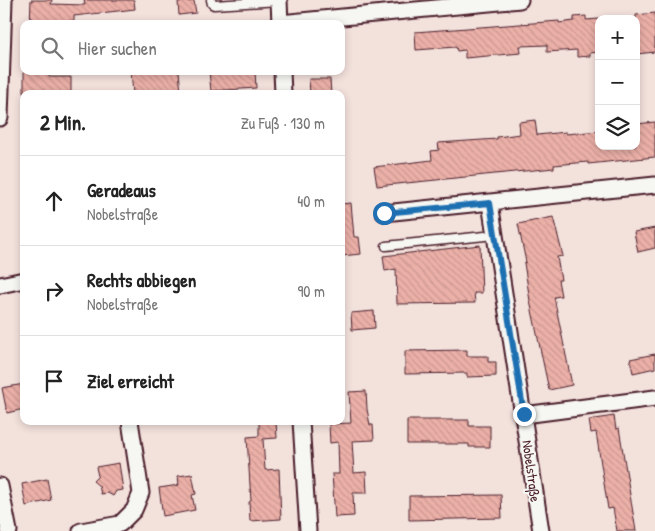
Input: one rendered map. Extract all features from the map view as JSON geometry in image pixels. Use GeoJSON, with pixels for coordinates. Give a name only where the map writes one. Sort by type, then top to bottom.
{"type":"FeatureCollection","features":[{"type":"Feature","properties":{"kind":"street"},"geometry":{"type":"LineString","coordinates":[[0,118],[4,0]]}},
{"type":"Feature","properties":{"kind":"street"},"geometry":{"type":"LineString","coordinates":[[279,0],[280,20]]}},
{"type":"Feature","properties":{"kind":"street"},"geometry":{"type":"LineString","coordinates":[[311,20],[520,0]]}},
{"type":"Feature","properties":{"kind":"street"},"geometry":{"type":"LineString","coordinates":[[282,75],[283,90]]}},
{"type":"Feature","properties":{"kind":"street"},"geometry":{"type":"LineString","coordinates":[[384,213],[655,185]]}},
{"type":"Feature","properties":{"kind":"street","name":"Nobelstraße"},"geometry":{"type":"LineString","coordinates":[[490,203],[541,531]]}},
{"type":"Feature","properties":{"kind":"street"},"geometry":{"type":"LineString","coordinates":[[0,285],[20,281]]}},
{"type":"Feature","properties":{"kind":"street"},"geometry":{"type":"LineString","coordinates":[[524,414],[655,398]]}},
{"type":"Feature","properties":{"kind":"street"},"geometry":{"type":"LineString","coordinates":[[81,531],[120,524],[134,510],[141,493],[131,425]]}},
{"type":"Feature","properties":{"kind":"street"},"geometry":{"type":"LineString","coordinates":[[301,425],[308,531]]}},
{"type":"Feature","properties":{"kind":"street"},"geometry":{"type":"LineString","coordinates":[[0,486],[9,531]]}},
{"type":"Feature","properties":{"kind":"lane"},"geometry":{"type":"LineString","coordinates":[[211,0],[214,5],[279,0]]}},
{"type":"Feature","properties":{"kind":"lane"},"geometry":{"type":"LineString","coordinates":[[386,246],[495,235]]}},
{"type":"Feature","properties":{"kind":"building"},"geometry":{"type":"Polygon","coordinates":[[[31,0],[52,0],[51,4],[85,5],[84,0],[134,0],[135,9],[74,16],[74,20],[30,20],[31,0]]]}},
{"type":"Feature","properties":{"kind":"building"},"geometry":{"type":"Polygon","coordinates":[[[194,1],[196,13],[179,15],[178,2],[194,1]]]}},
{"type":"Feature","properties":{"kind":"building"},"geometry":{"type":"Polygon","coordinates":[[[655,13],[655,52],[640,54],[640,15],[636,15],[655,13]]]}},
{"type":"Feature","properties":{"kind":"building"},"geometry":{"type":"Polygon","coordinates":[[[586,16],[586,20],[595,19],[595,52],[590,53],[590,56],[577,57],[577,50],[547,52],[547,45],[520,46],[521,53],[465,58],[465,50],[457,51],[456,47],[416,50],[415,32],[559,21],[559,23],[574,21],[574,17],[586,16]]]}},
{"type":"Feature","properties":{"kind":"building"},"geometry":{"type":"Polygon","coordinates":[[[24,75],[71,77],[71,90],[24,90],[24,75]]]}},
{"type":"Feature","properties":{"kind":"building"},"geometry":{"type":"Polygon","coordinates":[[[131,75],[179,75],[181,90],[133,90],[131,75]]]}},
{"type":"Feature","properties":{"kind":"building"},"geometry":{"type":"Polygon","coordinates":[[[209,75],[255,75],[256,88],[211,90],[209,75]]]}},
{"type":"Feature","properties":{"kind":"building"},"geometry":{"type":"Polygon","coordinates":[[[309,79],[330,79],[331,90],[310,90],[309,79]]]}},
{"type":"Feature","properties":{"kind":"building"},"geometry":{"type":"Polygon","coordinates":[[[535,120],[537,135],[595,131],[595,150],[640,150],[640,124],[655,122],[655,157],[588,164],[588,162],[554,165],[554,168],[377,186],[374,167],[432,160],[431,151],[439,150],[438,143],[497,139],[497,137],[520,134],[519,122],[535,120]]]}},
{"type":"Feature","properties":{"kind":"building"},"geometry":{"type":"Polygon","coordinates":[[[351,203],[354,237],[359,237],[361,254],[345,256],[345,204],[351,203]]]}},
{"type":"Feature","properties":{"kind":"building"},"geometry":{"type":"Polygon","coordinates":[[[553,217],[563,256],[557,257],[561,280],[558,280],[561,296],[554,297],[572,385],[549,390],[530,301],[524,263],[526,262],[518,224],[553,217]]]}},
{"type":"Feature","properties":{"kind":"building"},"geometry":{"type":"Polygon","coordinates":[[[655,228],[655,248],[638,252],[634,232],[655,228]]]}},
{"type":"Feature","properties":{"kind":"building"},"geometry":{"type":"Polygon","coordinates":[[[480,245],[482,293],[474,293],[475,303],[397,304],[396,269],[385,271],[383,256],[480,245]]]}},
{"type":"Feature","properties":{"kind":"building"},"geometry":{"type":"Polygon","coordinates":[[[374,311],[375,328],[352,330],[351,313],[374,311]]]}},
{"type":"Feature","properties":{"kind":"building"},"geometry":{"type":"Polygon","coordinates":[[[467,350],[467,356],[488,356],[488,362],[496,362],[496,376],[467,377],[467,373],[405,374],[405,351],[467,350]]]}},
{"type":"Feature","properties":{"kind":"building"},"geometry":{"type":"Polygon","coordinates":[[[655,354],[655,368],[633,373],[630,359],[655,354]]]}},
{"type":"Feature","properties":{"kind":"building"},"geometry":{"type":"Polygon","coordinates":[[[20,385],[20,410],[7,413],[2,388],[20,385]]]}},
{"type":"Feature","properties":{"kind":"building"},"geometry":{"type":"Polygon","coordinates":[[[366,391],[367,409],[370,425],[373,425],[374,440],[352,441],[354,473],[366,472],[367,493],[353,493],[354,516],[335,517],[332,474],[339,474],[338,442],[330,443],[329,425],[351,423],[349,392],[366,391]]]}},
{"type":"Feature","properties":{"kind":"building"},"geometry":{"type":"Polygon","coordinates":[[[614,416],[616,429],[619,428],[636,531],[617,531],[613,508],[608,509],[596,432],[591,433],[589,420],[614,416]]]}},
{"type":"Feature","properties":{"kind":"building"},"geometry":{"type":"Polygon","coordinates":[[[407,420],[469,420],[469,426],[490,426],[490,447],[469,447],[469,444],[407,444],[407,420]]]}},
{"type":"Feature","properties":{"kind":"building"},"geometry":{"type":"Polygon","coordinates":[[[259,425],[276,425],[277,438],[263,439],[265,470],[279,469],[281,519],[250,521],[249,502],[251,501],[247,437],[259,436],[259,425]]]}},
{"type":"Feature","properties":{"kind":"building"},"geometry":{"type":"Polygon","coordinates":[[[119,463],[123,490],[116,491],[113,496],[108,493],[101,494],[99,486],[93,481],[98,476],[96,467],[119,463]]]}},
{"type":"Feature","properties":{"kind":"building"},"geometry":{"type":"Polygon","coordinates":[[[192,474],[196,494],[192,495],[195,510],[163,516],[159,488],[179,485],[178,476],[192,474]]]}},
{"type":"Feature","properties":{"kind":"building"},"geometry":{"type":"Polygon","coordinates":[[[47,479],[51,500],[26,506],[22,484],[47,479]]]}},
{"type":"Feature","properties":{"kind":"building"},"geometry":{"type":"Polygon","coordinates":[[[501,495],[502,518],[409,520],[409,496],[501,495]]]}},
{"type":"Feature","properties":{"kind":"route"},"geometry":{"type":"LineString","coordinates":[[384,213],[490,203],[524,414]]}}]}
